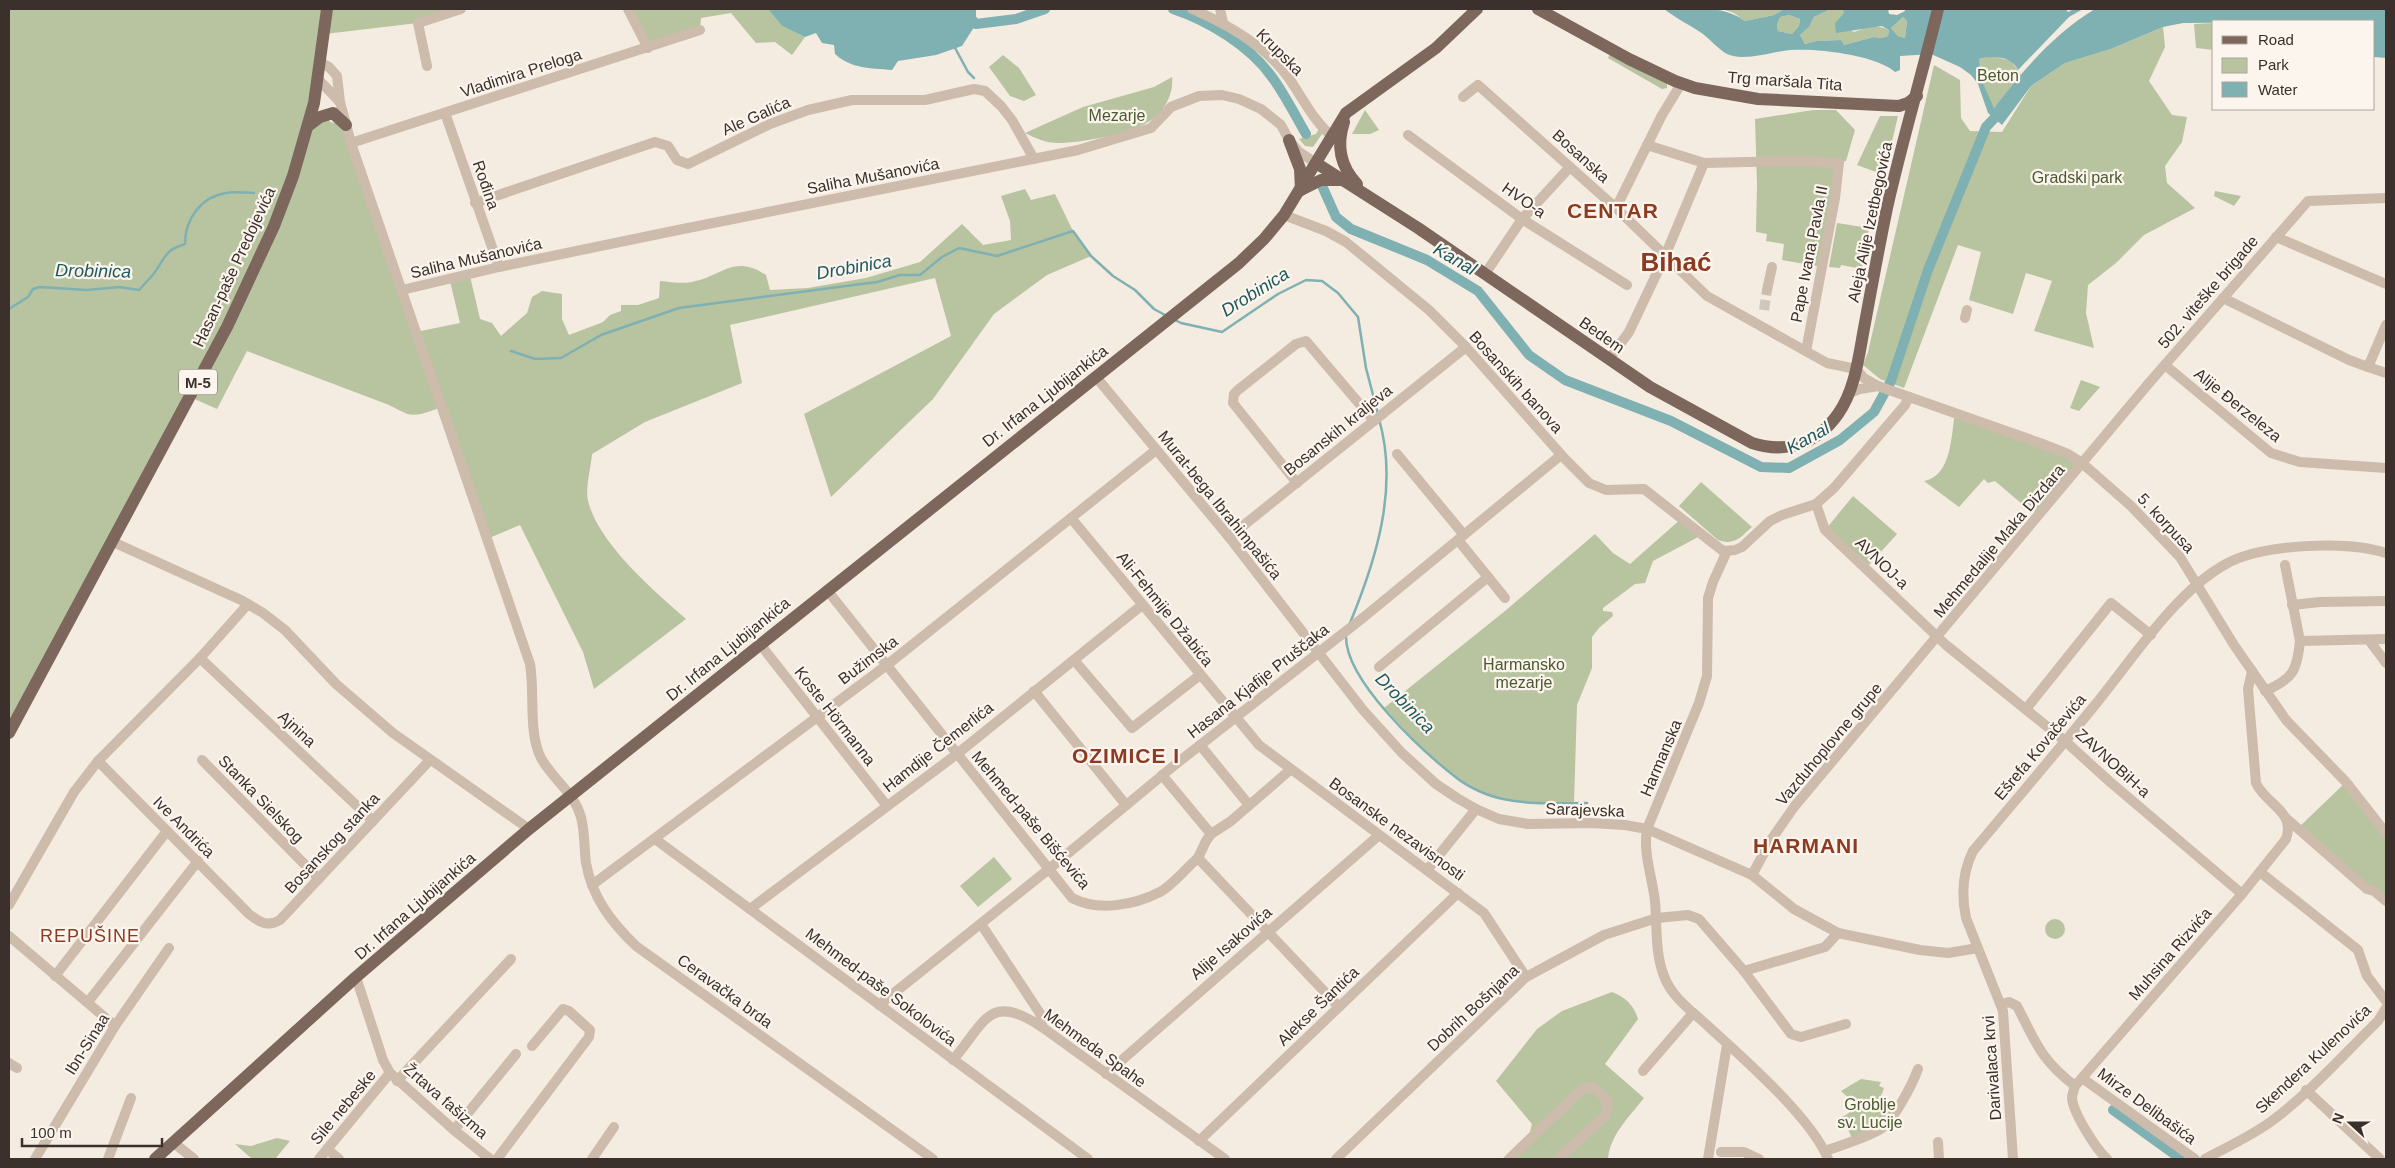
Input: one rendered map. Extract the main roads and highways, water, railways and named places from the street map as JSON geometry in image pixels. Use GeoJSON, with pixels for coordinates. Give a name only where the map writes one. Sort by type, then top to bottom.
{"type":"FeatureCollection","features":[{"type":"Feature","properties":{"kind":"main road","name":"Hasan-paše Predojevića"},"geometry":{"type":"LineString","coordinates":[[9,733],[227,328],[274,226],[293,176],[308,126],[321,63],[327,9]]}},
{"type":"Feature","properties":{"kind":"main road","name":"Trg maršala Tita"},"geometry":{"type":"LineString","coordinates":[[1538,9],[1630,59],[1681,84],[1695,88],[1758,99],[1899,106]]}},
{"type":"Feature","properties":{"kind":"main road","name":"Aleja Alije Izetbegovića"},"geometry":{"type":"LineString","coordinates":[[1856,369],[1888,207],[1938,9]]}},
{"type":"Feature","properties":{"kind":"main road","name":"Dr. Irfana Ljubijankića"},"geometry":{"type":"LineString","coordinates":[[155,1159],[356,978],[529,830],[1238,263],[1264,239],[1284,215],[1316,163],[1335,139],[1340,120],[1352,108],[1436,48],[1474,11]]}},
{"type":"Feature","properties":{"kind":"main road"},"geometry":{"type":"LineString","coordinates":[[1910,119],[1899,106],[1908,103],[1917,96]]}},
{"type":"Feature","properties":{"kind":"main road"},"geometry":{"type":"LineString","coordinates":[[308,126],[320,117],[333,113],[346,125]]}},
{"type":"Feature","properties":{"kind":"main road"},"geometry":{"type":"LineString","coordinates":[[1335,139],[1343,164],[1349,175],[1364,192]]}},
{"type":"Feature","properties":{"kind":"main road"},"geometry":{"type":"LineString","coordinates":[[1289,140],[1300,169],[1301,190],[1321,180],[1335,179],[1346,181]]}},
{"type":"Feature","properties":{"kind":"main road","name":"Bedem"},"geometry":{"type":"LineString","coordinates":[[1316,163],[1364,192],[1650,387],[1700,416],[1767,448],[1788,449],[1800,445],[1822,431],[1838,414],[1848,394],[1856,369]]}},
{"type":"Feature","properties":{"kind":"water"},"geometry":{"type":"Polygon","coordinates":[[[1696,8],[1716,10],[1726,12],[1745,21],[1774,15],[1784,9],[1831,9],[1814,17],[1809,27],[1800,35],[1805,44],[1816,41],[1841,40],[1844,45],[1874,37],[1882,38],[1888,36],[1889,30],[1882,26],[1836,33],[1835,23],[1844,13],[1843,9],[1888,9],[1889,14],[1897,15],[1905,11],[1905,9],[2066,9],[2068,12],[2074,9],[2083,9],[2069,17],[2018,70],[2015,65],[2006,59],[1990,57],[1979,59],[1981,79],[1994,108],[2016,80],[2053,41],[2066,29],[2095,9],[2386,9],[2386,58],[2375,57],[2375,20],[2212,20],[2212,23],[2183,23],[2163,27],[2111,49],[2065,63],[2031,86],[2002,125],[1988,113],[1978,84],[1971,75],[1960,67],[1931,54],[1900,56],[1900,70],[1895,72],[1875,61],[1861,57],[1815,50],[1791,50],[1750,57],[1734,56],[1724,52],[1703,34],[1664,9],[1696,8]],[[1789,15],[1780,17],[1777,25],[1778,31],[1792,34],[1799,26],[1800,19],[1789,15]],[[1903,17],[1891,28],[1898,36],[1905,38],[1907,21],[1903,17]]]}},
{"type":"Feature","properties":{"kind":"water"},"geometry":{"type":"Polygon","coordinates":[[[768,9],[976,9],[976,24],[962,46],[936,55],[898,61],[892,70],[862,67],[848,63],[835,54],[834,45],[822,43],[816,33],[805,37],[782,26],[768,9]]]}},
{"type":"Feature","properties":{"kind":"waterway","name":"Kanal"},"geometry":{"type":"LineString","coordinates":[[962,9],[976,24],[1016,19],[1045,9]]}},
{"type":"Feature","properties":{"kind":"waterway","name":"Kanal"},"geometry":{"type":"LineString","coordinates":[[1173,9],[1201,20],[1228,36],[1252,55],[1277,84],[1306,134]]}},
{"type":"Feature","properties":{"kind":"waterway","name":"Drobinica"},"geometry":{"type":"LineString","coordinates":[[954,46],[968,72],[974,78]]}},
{"type":"Feature","properties":{"kind":"waterway","name":"Kanal"},"geometry":{"type":"LineString","coordinates":[[1323,188],[1336,217],[1351,229],[1427,260],[1478,291],[1529,355],[1565,380],[1671,421],[1761,467],[1789,468],[1840,440],[1874,412],[1891,381],[1928,270],[1986,127],[2003,109]]}},
{"type":"Feature","properties":{"kind":"waterway","name":"Drobinica"},"geometry":{"type":"LineString","coordinates":[[9,309],[28,297],[33,289],[40,287],[87,290],[119,287],[139,290],[168,253],[174,248],[185,244],[191,218],[209,199],[226,193],[254,193]]}},
{"type":"Feature","properties":{"kind":"waterway","name":"Drobinica"},"geometry":{"type":"LineString","coordinates":[[511,351],[535,359],[561,358],[601,335],[679,308],[877,282],[900,275],[920,275],[942,257],[959,248],[997,256],[1073,231],[1091,256],[1113,276],[1135,290],[1154,309],[1165,315]]}},
{"type":"Feature","properties":{"kind":"waterway","name":"Drobinica"},"geometry":{"type":"LineString","coordinates":[[1175,320],[1222,332],[1278,294],[1306,280],[1322,281],[1338,293],[1358,317],[1366,368],[1378,414]]}},
{"type":"Feature","properties":{"kind":"waterway","name":"Drobinica"},"geometry":{"type":"LineString","coordinates":[[1350,623],[1360,599],[1382,523],[1387,471],[1385,445],[1379,419]]}},
{"type":"Feature","properties":{"kind":"waterway","name":"Drobinica"},"geometry":{"type":"LineString","coordinates":[[1346,635],[1349,653],[1358,673],[1371,693],[1388,714],[1425,751],[1458,779],[1491,796],[1513,801],[1587,803]]}},
{"type":"Feature","properties":{"kind":"waterway","name":"Drobinica"},"geometry":{"type":"LineString","coordinates":[[2113,1110],[2181,1159]]}},
{"type":"Feature","properties":{"kind":"tunnel"},"geometry":{"type":"LineString","coordinates":[[1764,310],[1767,290]]}},
{"type":"Feature","properties":{"kind":"district","name":"CENTAR"},"geometry":{"type":"Point","coordinates":[1613,210]}},
{"type":"Feature","properties":{"kind":"district","name":"Bihać"},"geometry":{"type":"Point","coordinates":[1676,262]}},
{"type":"Feature","properties":{"kind":"district","name":"OZIMICE I"},"geometry":{"type":"Point","coordinates":[1126,755]}},
{"type":"Feature","properties":{"kind":"district","name":"HARMANI"},"geometry":{"type":"Point","coordinates":[1806,845]}},
{"type":"Feature","properties":{"kind":"district","name":"REPUŠINE"},"geometry":{"type":"Point","coordinates":[90,936]}},
{"type":"Feature","properties":{"kind":"park label","name":"Beton"},"geometry":{"type":"Point","coordinates":[1998,75]}},
{"type":"Feature","properties":{"kind":"park label","name":"Mezarje"},"geometry":{"type":"Point","coordinates":[1117,115]}},
{"type":"Feature","properties":{"kind":"park label","name":"Gradski park"},"geometry":{"type":"Point","coordinates":[2077,177]}},
{"type":"Feature","properties":{"kind":"park label","name":"Harmansko mezarje"},"geometry":{"type":"Point","coordinates":[1524,673]}},
{"type":"Feature","properties":{"kind":"park label","name":"Groblje sv. Lucije"},"geometry":{"type":"Point","coordinates":[1870,1113]}}]}
